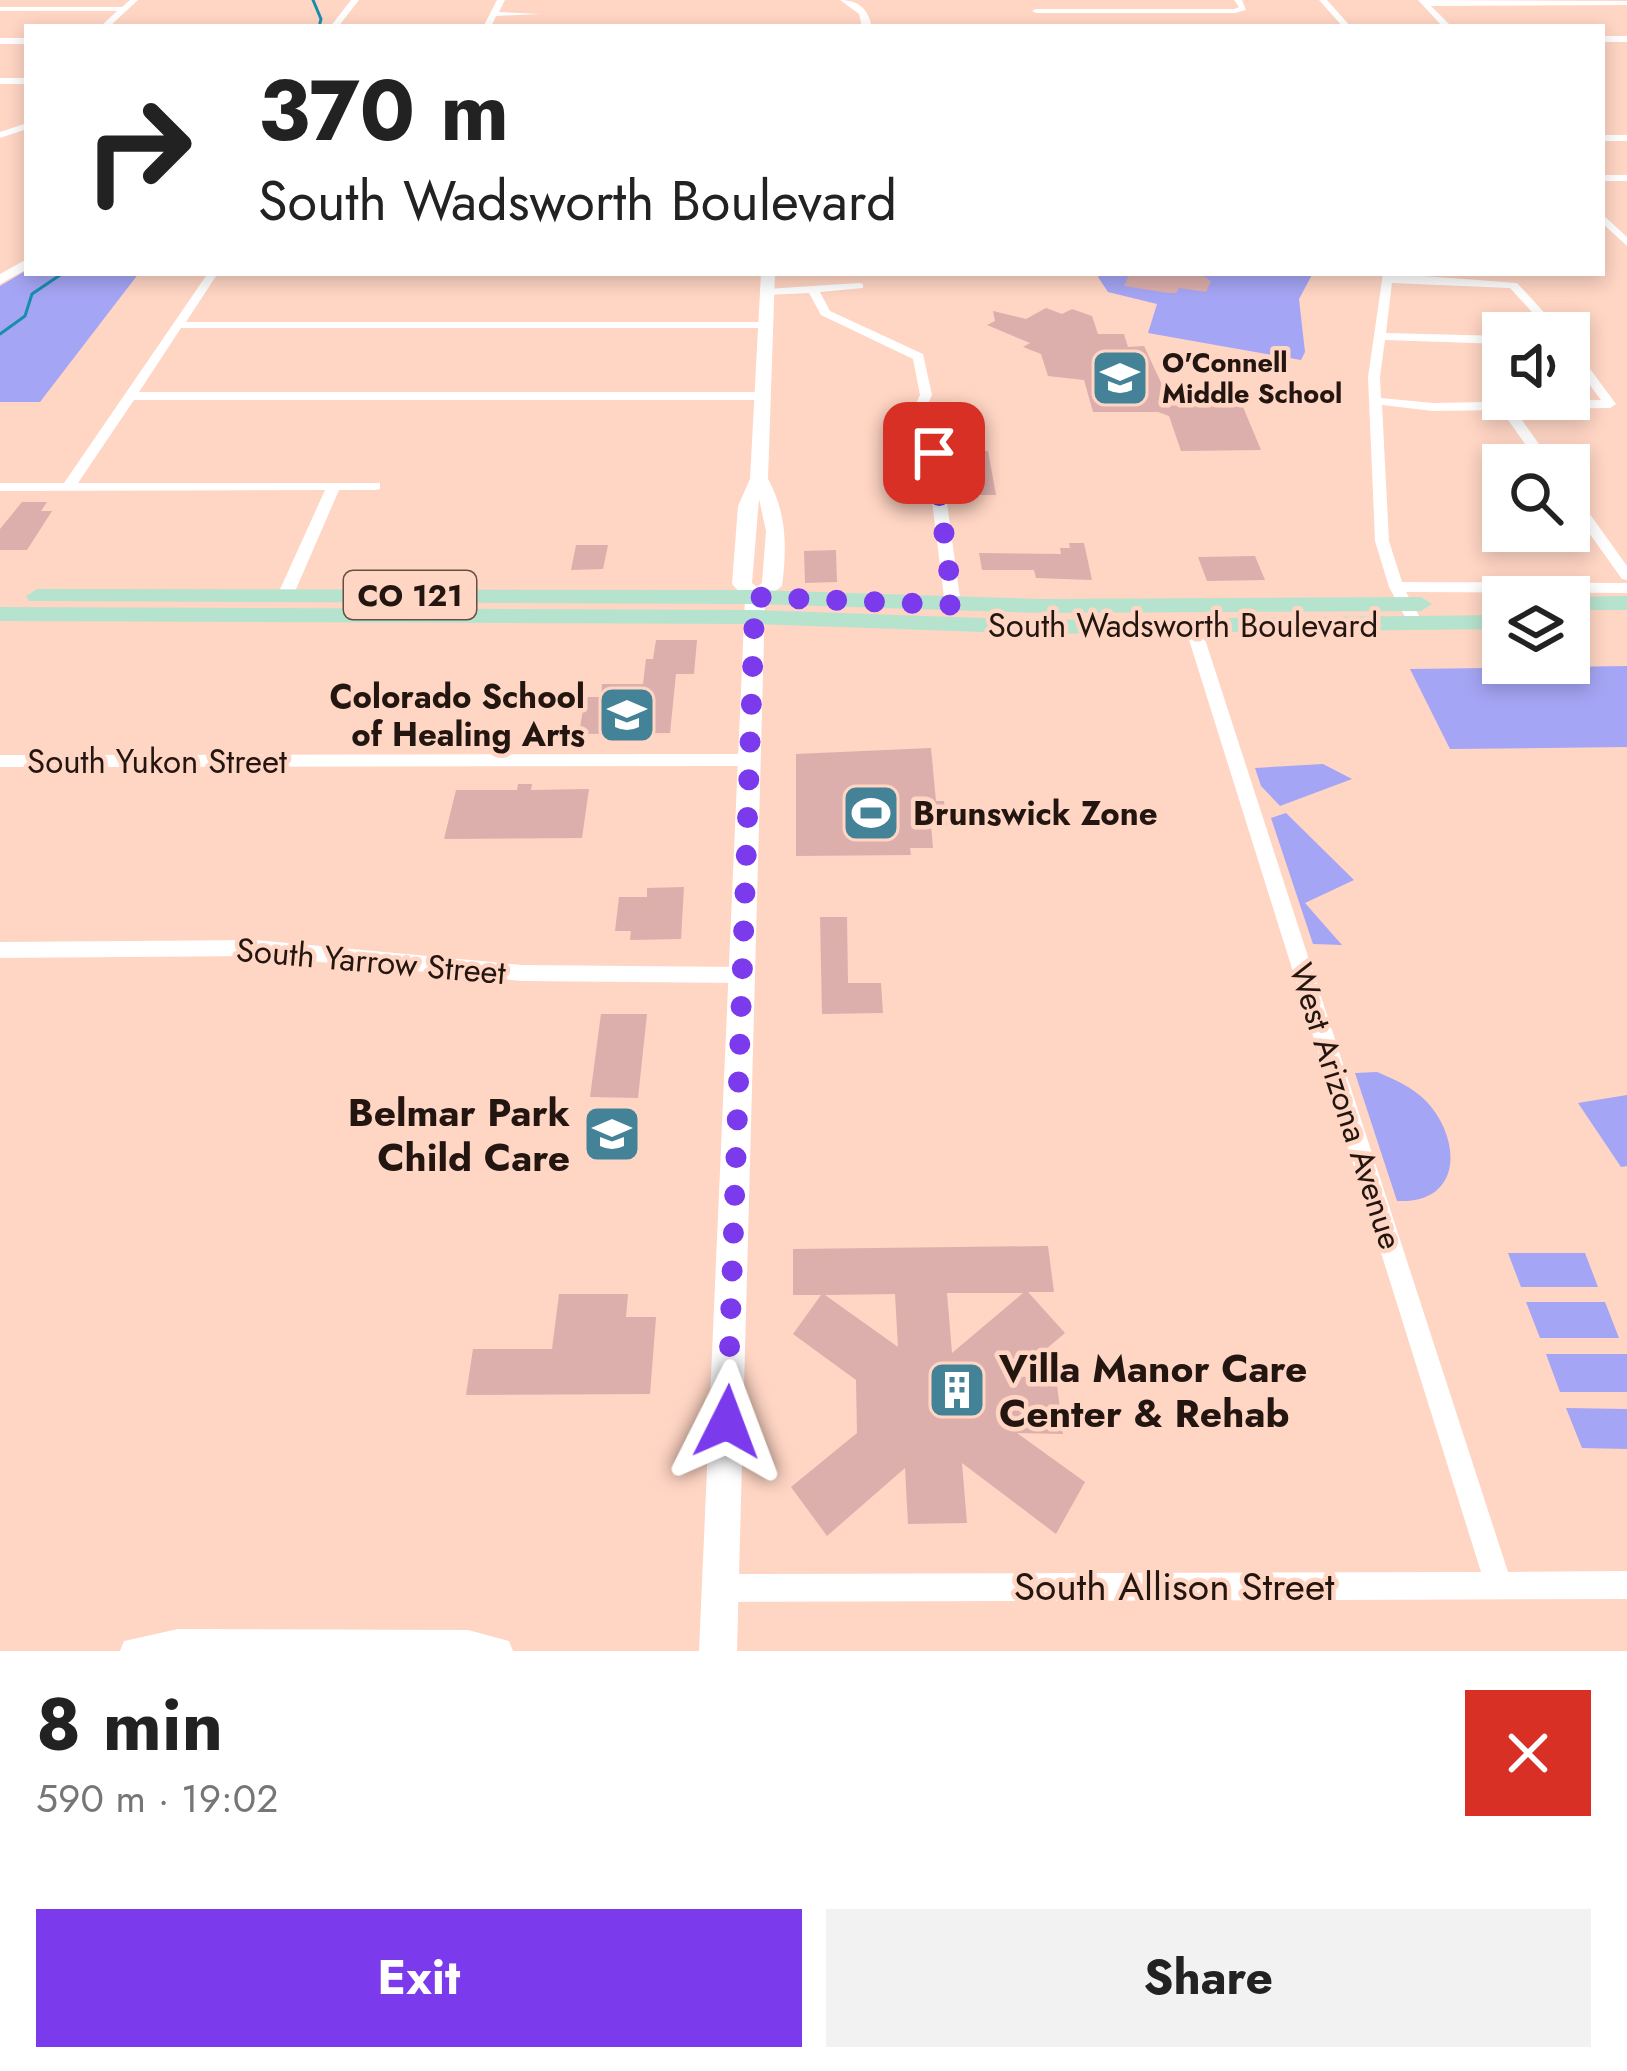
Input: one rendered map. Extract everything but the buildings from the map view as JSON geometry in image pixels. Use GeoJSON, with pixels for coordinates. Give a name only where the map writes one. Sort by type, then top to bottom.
{"type":"FeatureCollection","features":[{"type":"Feature","properties":{"kind":"main road"},"geometry":{"type":"LineString","coordinates":[[845,0],[861,9],[866,24]]}},
{"type":"Feature","properties":{"kind":"main road"},"geometry":{"type":"LineString","coordinates":[[755,607],[772,586],[775,570],[774,517],[760,479],[768,276]]}},
{"type":"Feature","properties":{"kind":"main road"},"geometry":{"type":"LineString","coordinates":[[718,1651],[755,607],[742,584],[747,506],[760,479]]}},
{"type":"Feature","properties":{"kind":"main road"},"geometry":{"type":"LineString","coordinates":[[356,616],[484,604],[498,595]]}},
{"type":"Feature","properties":{"kind":"main road","name":"South Wadsworth Boulevard"},"geometry":{"type":"LineString","coordinates":[[0,596],[498,595],[755,607],[953,626],[1192,627],[1406,605],[1482,618]]}},
{"type":"Feature","properties":{"kind":"main road"},"geometry":{"type":"LineString","coordinates":[[1590,603],[1627,603]]}},
{"type":"Feature","properties":{"kind":"main road","name":"South Wadsworth Boulevard"},"geometry":{"type":"LineString","coordinates":[[0,614],[356,616],[755,607],[1482,604]]}},
{"type":"Feature","properties":{"kind":"main road"},"geometry":{"type":"LineString","coordinates":[[1192,627],[1191,620],[1197,616],[1282,605]]}},
{"type":"Feature","properties":{"kind":"main road"},"geometry":{"type":"LineString","coordinates":[[1590,621],[1627,621]]}},
{"type":"Feature","properties":{"kind":"street"},"geometry":{"type":"LineString","coordinates":[[107,24],[134,0]]}},
{"type":"Feature","properties":{"kind":"street"},"geometry":{"type":"LineString","coordinates":[[336,24],[355,0]]}},
{"type":"Feature","properties":{"kind":"street"},"geometry":{"type":"LineString","coordinates":[[488,24],[501,0]]}},
{"type":"Feature","properties":{"kind":"street"},"geometry":{"type":"LineString","coordinates":[[1034,5],[1235,11],[1243,8],[1238,0]]}},
{"type":"Feature","properties":{"kind":"street"},"geometry":{"type":"LineString","coordinates":[[1323,0],[1343,24]]}},
{"type":"Feature","properties":{"kind":"street"},"geometry":{"type":"LineString","coordinates":[[1422,2],[1627,3]]}},
{"type":"Feature","properties":{"kind":"street"},"geometry":{"type":"LineString","coordinates":[[1422,2],[1445,24]]}},
{"type":"Feature","properties":{"kind":"street"},"geometry":{"type":"LineString","coordinates":[[0,9],[124,9]]}},
{"type":"Feature","properties":{"kind":"street"},"geometry":{"type":"LineString","coordinates":[[493,14],[536,14]]}},
{"type":"Feature","properties":{"kind":"street"},"geometry":{"type":"LineString","coordinates":[[1605,220],[1627,224]]}},
{"type":"Feature","properties":{"kind":"street"},"geometry":{"type":"LineString","coordinates":[[1605,220],[1627,243]]}},
{"type":"Feature","properties":{"kind":"street"},"geometry":{"type":"LineString","coordinates":[[69,486],[211,276]]}},
{"type":"Feature","properties":{"kind":"street"},"geometry":{"type":"LineString","coordinates":[[1406,605],[1382,541],[1375,401],[1388,276],[1513,285],[1538,312]]}},
{"type":"Feature","properties":{"kind":"street"},"geometry":{"type":"LineString","coordinates":[[767,292],[859,286]]}},
{"type":"Feature","properties":{"kind":"street"},"geometry":{"type":"LineString","coordinates":[[813,290],[825,313],[919,358],[926,394],[918,412]]}},
{"type":"Feature","properties":{"kind":"street"},"geometry":{"type":"LineString","coordinates":[[178,325],[765,325]]}},
{"type":"Feature","properties":{"kind":"street"},"geometry":{"type":"LineString","coordinates":[[1380,336],[1482,340]]}},
{"type":"Feature","properties":{"kind":"street"},"geometry":{"type":"LineString","coordinates":[[1590,377],[1610,404],[1590,405]]}},
{"type":"Feature","properties":{"kind":"street"},"geometry":{"type":"LineString","coordinates":[[130,396],[761,396]]}},
{"type":"Feature","properties":{"kind":"street"},"geometry":{"type":"LineString","coordinates":[[1375,401],[1482,406]]}},
{"type":"Feature","properties":{"kind":"street"},"geometry":{"type":"LineString","coordinates":[[932,438],[953,605]]}},
{"type":"Feature","properties":{"kind":"street"},"geometry":{"type":"LineString","coordinates":[[285,596],[334,486]]}},
{"type":"Feature","properties":{"kind":"street"},"geometry":{"type":"LineString","coordinates":[[0,487],[374,486]]}},
{"type":"Feature","properties":{"kind":"street"},"geometry":{"type":"LineString","coordinates":[[1590,524],[1627,576]]}},
{"type":"Feature","properties":{"kind":"street","name":"South Wadsworth Boulevard"},"geometry":{"type":"LineString","coordinates":[[1406,605],[1627,588]]}},
{"type":"Feature","properties":{"kind":"street","name":"West Arizona Avenue"},"geometry":{"type":"LineString","coordinates":[[1192,627],[1499,1585]]}},
{"type":"Feature","properties":{"kind":"street","name":"South Yukon Street"},"geometry":{"type":"LineString","coordinates":[[0,761],[747,760]]}},
{"type":"Feature","properties":{"kind":"street","name":"South Yarrow Street"},"geometry":{"type":"LineString","coordinates":[[0,950],[256,948],[502,972],[743,975]]}},
{"type":"Feature","properties":{"kind":"street","name":"South Allison Street"},"geometry":{"type":"LineString","coordinates":[[721,1588],[1627,1585]]}},
{"type":"Feature","properties":{"kind":"street"},"geometry":{"type":"LineString","coordinates":[[134,1651],[178,1643],[468,1644],[499,1651]]}},
{"type":"Feature","properties":{"kind":"shaded area"},"geometry":{"type":"Polygon","coordinates":[[[24,272],[24,276],[137,276],[40,402],[0,402],[0,286],[24,272]]]}},
{"type":"Feature","properties":{"kind":"shaded area"},"geometry":{"type":"Polygon","coordinates":[[[1311,276],[1299,299],[1305,352],[1301,360],[1148,333],[1157,304],[1108,292],[1098,277],[1311,276]]]}},
{"type":"Feature","properties":{"kind":"shaded area"},"geometry":{"type":"Polygon","coordinates":[[[1627,666],[1627,747],[1450,749],[1410,669],[1482,668],[1482,684],[1590,684],[1590,667],[1627,666]]]}},
{"type":"Feature","properties":{"kind":"shaded area"},"geometry":{"type":"Polygon","coordinates":[[[1323,764],[1352,779],[1280,806],[1261,786],[1255,768],[1323,764]]]}},
{"type":"Feature","properties":{"kind":"shaded area"},"geometry":{"type":"Polygon","coordinates":[[[1286,813],[1354,880],[1305,903],[1342,945],[1313,944],[1271,818],[1286,813]]]}},
{"type":"Feature","properties":{"kind":"shaded area"},"geometry":{"type":"Polygon","coordinates":[[[1377,1072],[1421,1096],[1446,1133],[1450,1166],[1445,1181],[1419,1199],[1397,1201],[1355,1073],[1377,1072]]]}},
{"type":"Feature","properties":{"kind":"shaded area"},"geometry":{"type":"Polygon","coordinates":[[[1627,1095],[1627,1166],[1621,1167],[1578,1103],[1627,1095]]]}},
{"type":"Feature","properties":{"kind":"shaded area"},"geometry":{"type":"Polygon","coordinates":[[[1508,1253],[1585,1253],[1598,1287],[1521,1287],[1508,1253]]]}},
{"type":"Feature","properties":{"kind":"shaded area"},"geometry":{"type":"Polygon","coordinates":[[[1526,1302],[1605,1302],[1619,1338],[1540,1338],[1526,1302]]]}},
{"type":"Feature","properties":{"kind":"shaded area"},"geometry":{"type":"Polygon","coordinates":[[[1546,1354],[1627,1354],[1627,1392],[1560,1392],[1546,1354]]]}},
{"type":"Feature","properties":{"kind":"shaded area"},"geometry":{"type":"Polygon","coordinates":[[[1566,1408],[1627,1409],[1627,1449],[1582,1448],[1566,1408]]]}},
{"type":"Feature","properties":{"kind":"waterway"},"geometry":{"type":"LineString","coordinates":[[313,0],[320,24]]}},
{"type":"Feature","properties":{"kind":"waterway"},"geometry":{"type":"LineString","coordinates":[[0,334],[25,316],[32,294],[59,276]]}},
{"type":"Feature","properties":{"kind":"place","name":"O'Connell Middle School"},"geometry":{"type":"Point","coordinates":[1120,378]}},
{"type":"Feature","properties":{"kind":"place","name":"Colorado School of Healing Arts"},"geometry":{"type":"Point","coordinates":[627,715]}},
{"type":"Feature","properties":{"kind":"place","name":"Brunswick Zone"},"geometry":{"type":"Point","coordinates":[871,813]}},
{"type":"Feature","properties":{"kind":"place","name":"Belmar Park Child Care"},"geometry":{"type":"Point","coordinates":[612,1134]}},
{"type":"Feature","properties":{"kind":"place","name":"Villa Manor Care Center & Rehab"},"geometry":{"type":"Point","coordinates":[957,1390]}},
{"type":"Feature","properties":{"kind":"route"},"geometry":{"type":"LineString","coordinates":[[727,1422],[755,597],[953,605],[934,453]]}}]}
